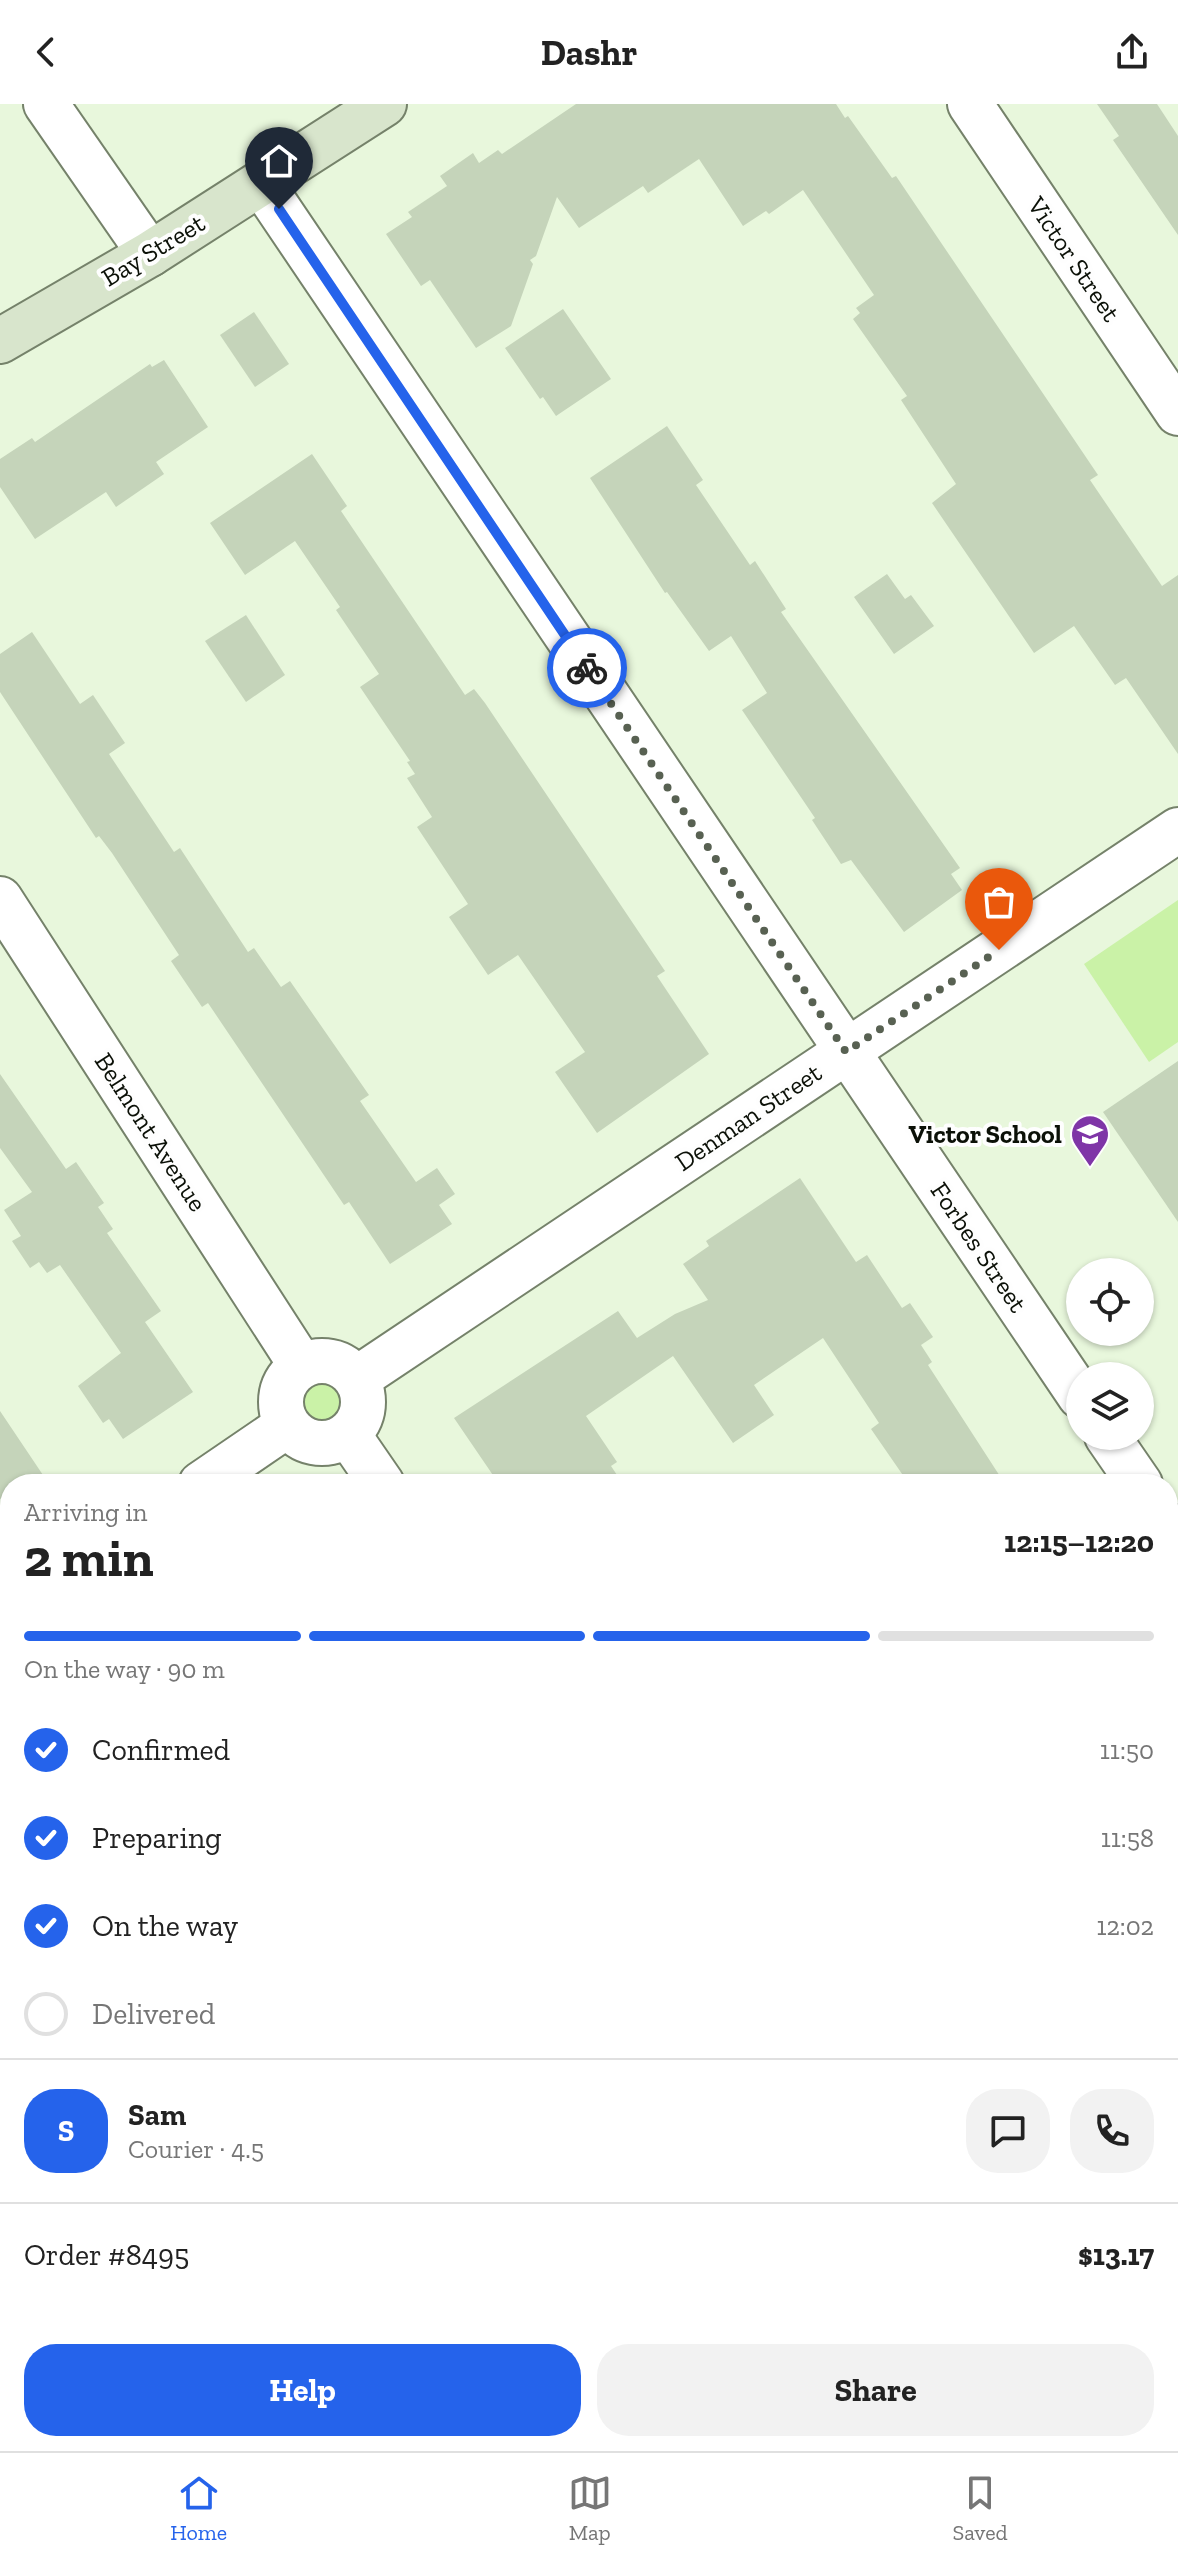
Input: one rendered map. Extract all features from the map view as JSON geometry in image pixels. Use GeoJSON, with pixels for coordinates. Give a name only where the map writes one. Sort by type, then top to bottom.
{"type":"FeatureCollection","features":[{"type":"Feature","properties":{"kind":"main road","name":"Bay Street"},"geometry":{"type":"LineString","coordinates":[[0,341],[150,254],[384,104]]}},
{"type":"Feature","properties":{"kind":"street"},"geometry":{"type":"LineString","coordinates":[[46,104],[150,254]]}},
{"type":"Feature","properties":{"kind":"street","name":"Victor Street"},"geometry":{"type":"LineString","coordinates":[[970,104],[1178,413]]}},
{"type":"Feature","properties":{"kind":"street","name":"Forbes Street"},"geometry":{"type":"LineString","coordinates":[[261,183],[1066,1375]]}},
{"type":"Feature","properties":{"kind":"street","name":"Denman Street"},"geometry":{"type":"LineString","coordinates":[[358,1378],[1178,830]]}},
{"type":"Feature","properties":{"kind":"street","name":"Belmont Avenue"},"geometry":{"type":"LineString","coordinates":[[0,899],[13,946],[301,1365]]}},
{"type":"Feature","properties":{"kind":"street"},"geometry":{"type":"LineString","coordinates":[[332,1361],[358,1378],[365,1409],[349,1436],[315,1445],[286,1426],[280,1392],[301,1365],[332,1361]]}},
{"type":"Feature","properties":{"kind":"street"},"geometry":{"type":"LineString","coordinates":[[216,1474],[286,1426]]}},
{"type":"Feature","properties":{"kind":"street"},"geometry":{"type":"LineString","coordinates":[[349,1436],[375,1474]]}},
{"type":"Feature","properties":{"kind":"street"},"geometry":{"type":"LineString","coordinates":[[1117,1450],[1133,1474]]}},
{"type":"Feature","properties":{"kind":"green space"},"geometry":{"type":"Polygon","coordinates":[[[1178,900],[1178,1042],[1149,1062],[1084,964],[1178,900]]]}},
{"type":"Feature","properties":{"kind":"green space"},"geometry":{"type":"Polygon","coordinates":[[[323,1378],[340,1385],[347,1402],[340,1419],[323,1426],[306,1419],[299,1402],[306,1385],[323,1378]]]}},
{"type":"Feature","properties":{"kind":"building"},"geometry":{"type":"Polygon","coordinates":[[[576,104],[836,104],[845,118],[848,116],[892,178],[896,176],[1098,475],[1090,480],[1162,586],[1178,575],[1178,754],[1126,678],[1115,685],[1074,626],[1034,653],[932,503],[956,484],[901,400],[907,396],[853,319],[860,313],[856,308],[874,295],[803,190],[769,214],[766,211],[743,226],[699,159],[648,193],[643,186],[579,228],[557,197],[536,256],[530,260],[533,264],[511,326],[476,348],[430,280],[421,286],[386,234],[412,217],[408,212],[447,186],[440,176],[473,153],[479,163],[498,150],[502,154],[576,104]]]}},
{"type":"Feature","properties":{"kind":"building"},"geometry":{"type":"Polygon","coordinates":[[[1097,104],[1157,104],[1178,136],[1178,235],[1113,140],[1119,136],[1097,104]]]}},
{"type":"Feature","properties":{"kind":"building"},"geometry":{"type":"Polygon","coordinates":[[[563,309],[611,379],[556,416],[543,397],[540,399],[505,348],[563,309]]]}},
{"type":"Feature","properties":{"kind":"building"},"geometry":{"type":"Polygon","coordinates":[[[254,312],[289,364],[255,387],[220,335],[254,312]]]}},
{"type":"Feature","properties":{"kind":"building"},"geometry":{"type":"Polygon","coordinates":[[[164,360],[208,427],[156,462],[164,474],[116,507],[106,492],[35,539],[0,487],[0,459],[32,438],[35,442],[150,364],[152,367],[164,360]]]}},
{"type":"Feature","properties":{"kind":"building"},"geometry":{"type":"Polygon","coordinates":[[[667,426],[703,480],[696,485],[750,565],[755,561],[786,609],[781,612],[960,868],[951,874],[962,890],[904,932],[851,860],[841,864],[812,820],[815,818],[742,710],[767,693],[731,636],[709,651],[665,593],[590,478],[667,426]]]}},
{"type":"Feature","properties":{"kind":"building"},"geometry":{"type":"Polygon","coordinates":[[[312,454],[347,506],[341,511],[465,695],[474,689],[485,703],[665,971],[657,976],[709,1054],[597,1133],[555,1072],[585,1052],[518,955],[488,975],[449,917],[468,904],[417,827],[432,817],[407,778],[415,774],[407,762],[410,761],[360,687],[379,674],[336,610],[340,607],[295,541],[245,575],[210,523],[312,454]]]}},
{"type":"Feature","properties":{"kind":"building"},"geometry":{"type":"Polygon","coordinates":[[[887,574],[905,599],[911,595],[934,626],[894,654],[854,597],[887,574]]]}},
{"type":"Feature","properties":{"kind":"building"},"geometry":{"type":"Polygon","coordinates":[[[246,615],[285,675],[246,702],[205,641],[246,615]]]}},
{"type":"Feature","properties":{"kind":"building"},"geometry":{"type":"Polygon","coordinates":[[[32,632],[80,704],[93,695],[125,743],[109,754],[174,852],[180,848],[248,952],[254,948],[281,987],[290,981],[369,1095],[360,1101],[416,1182],[437,1168],[455,1194],[439,1205],[452,1224],[390,1264],[349,1202],[344,1205],[208,1003],[202,1007],[171,961],[179,955],[112,853],[99,836],[96,838],[0,692],[0,654],[32,632]]]}},
{"type":"Feature","properties":{"kind":"building"},"geometry":{"type":"Polygon","coordinates":[[[1178,1061],[1178,1222],[1103,1112],[1178,1061]]]}},
{"type":"Feature","properties":{"kind":"building"},"geometry":{"type":"Polygon","coordinates":[[[0,1074],[66,1169],[76,1162],[104,1203],[98,1207],[113,1229],[107,1233],[161,1311],[145,1322],[193,1392],[123,1439],[109,1419],[103,1423],[78,1386],[121,1353],[60,1265],[47,1273],[39,1262],[30,1268],[12,1241],[21,1236],[4,1210],[32,1192],[0,1148],[0,1074]]]}},
{"type":"Feature","properties":{"kind":"building"},"geometry":{"type":"Polygon","coordinates":[[[800,1178],[856,1262],[867,1255],[902,1308],[910,1303],[933,1337],[921,1345],[932,1362],[928,1365],[999,1474],[902,1474],[871,1429],[879,1423],[823,1338],[754,1385],[774,1415],[733,1443],[673,1356],[586,1416],[617,1462],[611,1466],[616,1474],[492,1474],[454,1418],[618,1311],[637,1338],[675,1314],[708,1300],[683,1264],[709,1246],[706,1241],[800,1178]]]}},
{"type":"Feature","properties":{"kind":"building"},"geometry":{"type":"Polygon","coordinates":[[[0,1411],[42,1474],[0,1474],[0,1411]]]}},
{"type":"Feature","properties":{"kind":"way so far"},"geometry":{"type":"LineString","coordinates":[[587,668],[846,1052],[999,950]]}},
{"type":"Feature","properties":{"kind":"place","name":"Victor School"},"geometry":{"type":"Point","coordinates":[1090,1168]}},
{"type":"Feature","properties":{"kind":"route"},"geometry":{"type":"LineString","coordinates":[[279,209],[587,668]]}}]}
